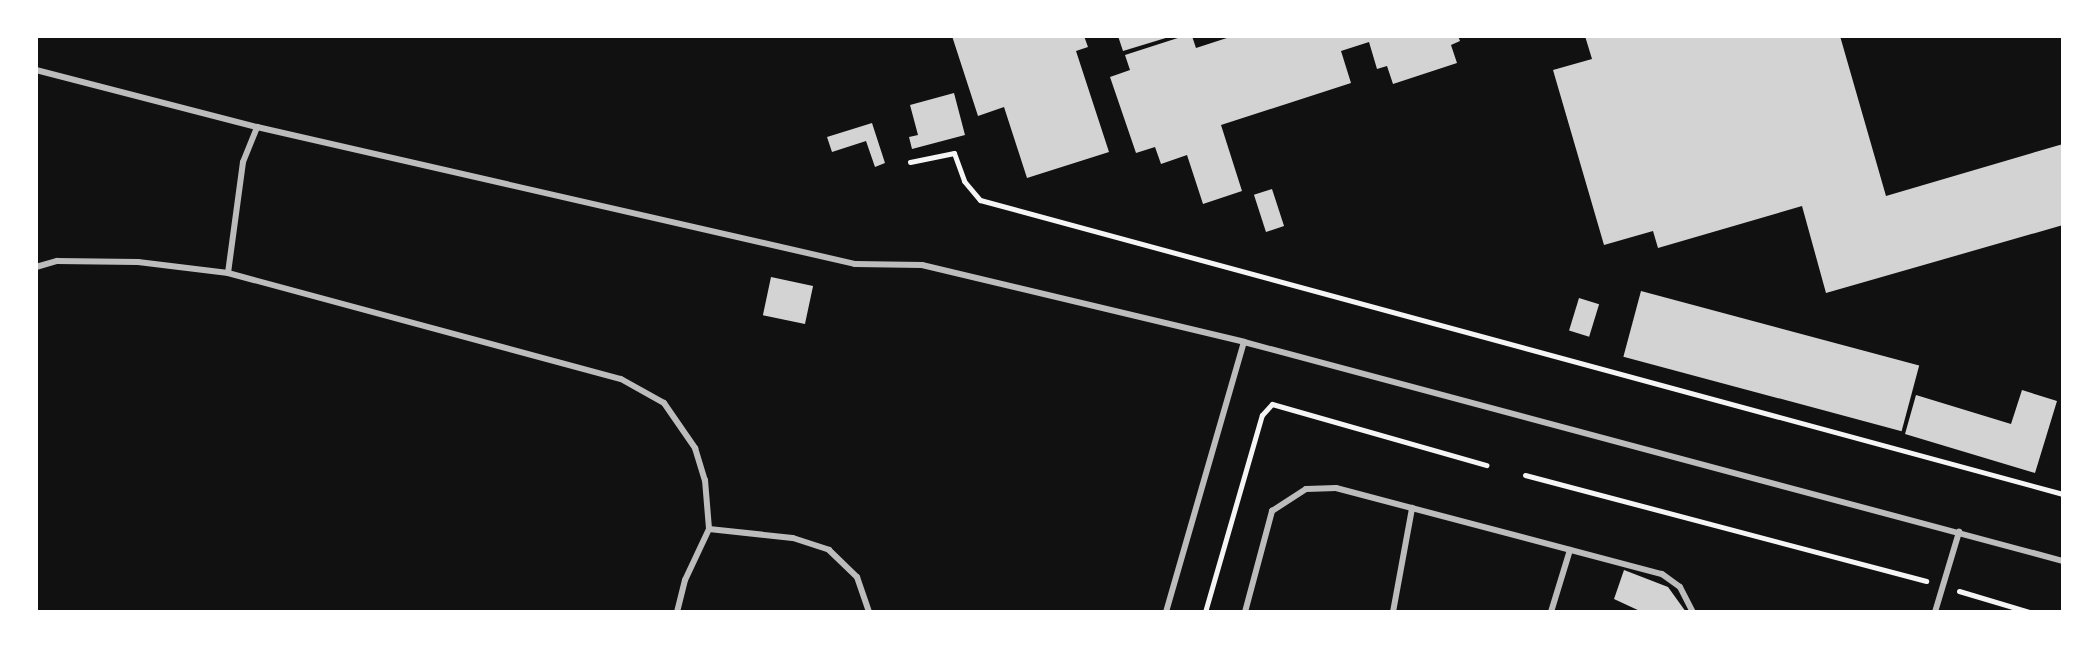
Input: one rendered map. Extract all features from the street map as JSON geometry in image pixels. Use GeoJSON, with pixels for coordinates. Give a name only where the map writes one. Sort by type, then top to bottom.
{"type":"FeatureCollection","features":[{"type":"Feature","properties":{"kind":"lane"},"geometry":{"type":"LineString","coordinates":[[36,70],[257,127],[855,264],[922,265],[1244,342],[2063,561]]}},
{"type":"Feature","properties":{"kind":"lane"},"geometry":{"type":"LineString","coordinates":[[228,273],[243,162],[257,127]]}},
{"type":"Feature","properties":{"kind":"lane"},"geometry":{"type":"LineString","coordinates":[[36,267],[57,261],[138,262],[228,273],[621,379],[664,403],[695,448],[709,529],[685,580],[677,612]]}},
{"type":"Feature","properties":{"kind":"lane"},"geometry":{"type":"LineString","coordinates":[[1166,612],[1244,342]]}},
{"type":"Feature","properties":{"kind":"lane"},"geometry":{"type":"LineString","coordinates":[[1245,612],[1272,511],[1287,498],[1306,489],[1336,488],[1662,574],[1680,587],[1693,612]]}},
{"type":"Feature","properties":{"kind":"lane"},"geometry":{"type":"LineString","coordinates":[[1393,612],[1412,508]]}},
{"type":"Feature","properties":{"kind":"lane"},"geometry":{"type":"LineString","coordinates":[[709,529],[793,538],[829,550],[857,577],[869,612]]}},
{"type":"Feature","properties":{"kind":"lane"},"geometry":{"type":"LineString","coordinates":[[1935,612],[1959,532]]}},
{"type":"Feature","properties":{"kind":"lane"},"geometry":{"type":"LineString","coordinates":[[1551,612],[1570,550]]}},
{"type":"Feature","properties":{"kind":"path"},"geometry":{"type":"LineString","coordinates":[[910,162],[954,153],[964,181],[980,200],[2063,494]]}},
{"type":"Feature","properties":{"kind":"path"},"geometry":{"type":"LineString","coordinates":[[1525,475],[1926,581]]}},
{"type":"Feature","properties":{"kind":"path"},"geometry":{"type":"LineString","coordinates":[[1943,586],[2029,612]]}},
{"type":"Feature","properties":{"kind":"building"},"geometry":{"type":"Polygon","coordinates":[[[952,36],[1084,36],[1088,47],[1076,51],[1109,152],[1027,178],[1004,107],[978,116],[952,36]]]}},
{"type":"Feature","properties":{"kind":"building"},"geometry":{"type":"Polygon","coordinates":[[[1118,36],[1169,36],[1169,37],[1123,51],[1118,36]]]}},
{"type":"Feature","properties":{"kind":"building"},"geometry":{"type":"Polygon","coordinates":[[[1192,36],[1196,48],[1233,36],[1458,36],[1460,41],[1451,45],[1457,63],[1393,84],[1387,66],[1377,69],[1369,42],[1341,51],[1351,83],[1221,125],[1242,191],[1203,204],[1187,155],[1161,164],[1155,147],[1136,153],[1110,77],[1130,70],[1125,55],[1192,36]]]}},
{"type":"Feature","properties":{"kind":"building"},"geometry":{"type":"Polygon","coordinates":[[[1585,36],[1840,36],[1886,196],[2063,144],[2063,225],[1826,293],[1802,206],[1658,248],[1653,231],[1604,245],[1553,70],[1592,59],[1585,36]]]}},
{"type":"Feature","properties":{"kind":"building"},"geometry":{"type":"Polygon","coordinates":[[[954,93],[965,135],[912,149],[909,137],[918,135],[910,105],[954,93]]]}},
{"type":"Feature","properties":{"kind":"building"},"geometry":{"type":"Polygon","coordinates":[[[872,123],[885,163],[875,167],[866,141],[832,152],[827,137],[872,123]]]}},
{"type":"Feature","properties":{"kind":"building"},"geometry":{"type":"Polygon","coordinates":[[[1272,189],[1284,226],[1266,232],[1254,195],[1272,189]]]}},
{"type":"Feature","properties":{"kind":"building"},"geometry":{"type":"Polygon","coordinates":[[[771,277],[813,286],[805,324],[763,315],[771,277]]]}},
{"type":"Feature","properties":{"kind":"building"},"geometry":{"type":"Polygon","coordinates":[[[1641,291],[1919,366],[1902,431],[1623,357],[1641,291]]]}},
{"type":"Feature","properties":{"kind":"building"},"geometry":{"type":"Polygon","coordinates":[[[1579,298],[1599,304],[1589,337],[1569,331],[1579,298]]]}},
{"type":"Feature","properties":{"kind":"building"},"geometry":{"type":"Polygon","coordinates":[[[2022,390],[2057,401],[2035,473],[1905,434],[1916,395],[2011,424],[2022,390]]]}},
{"type":"Feature","properties":{"kind":"building"},"geometry":{"type":"Polygon","coordinates":[[[1624,570],[1668,587],[1686,612],[1642,612],[1614,599],[1624,570]]]}}]}
